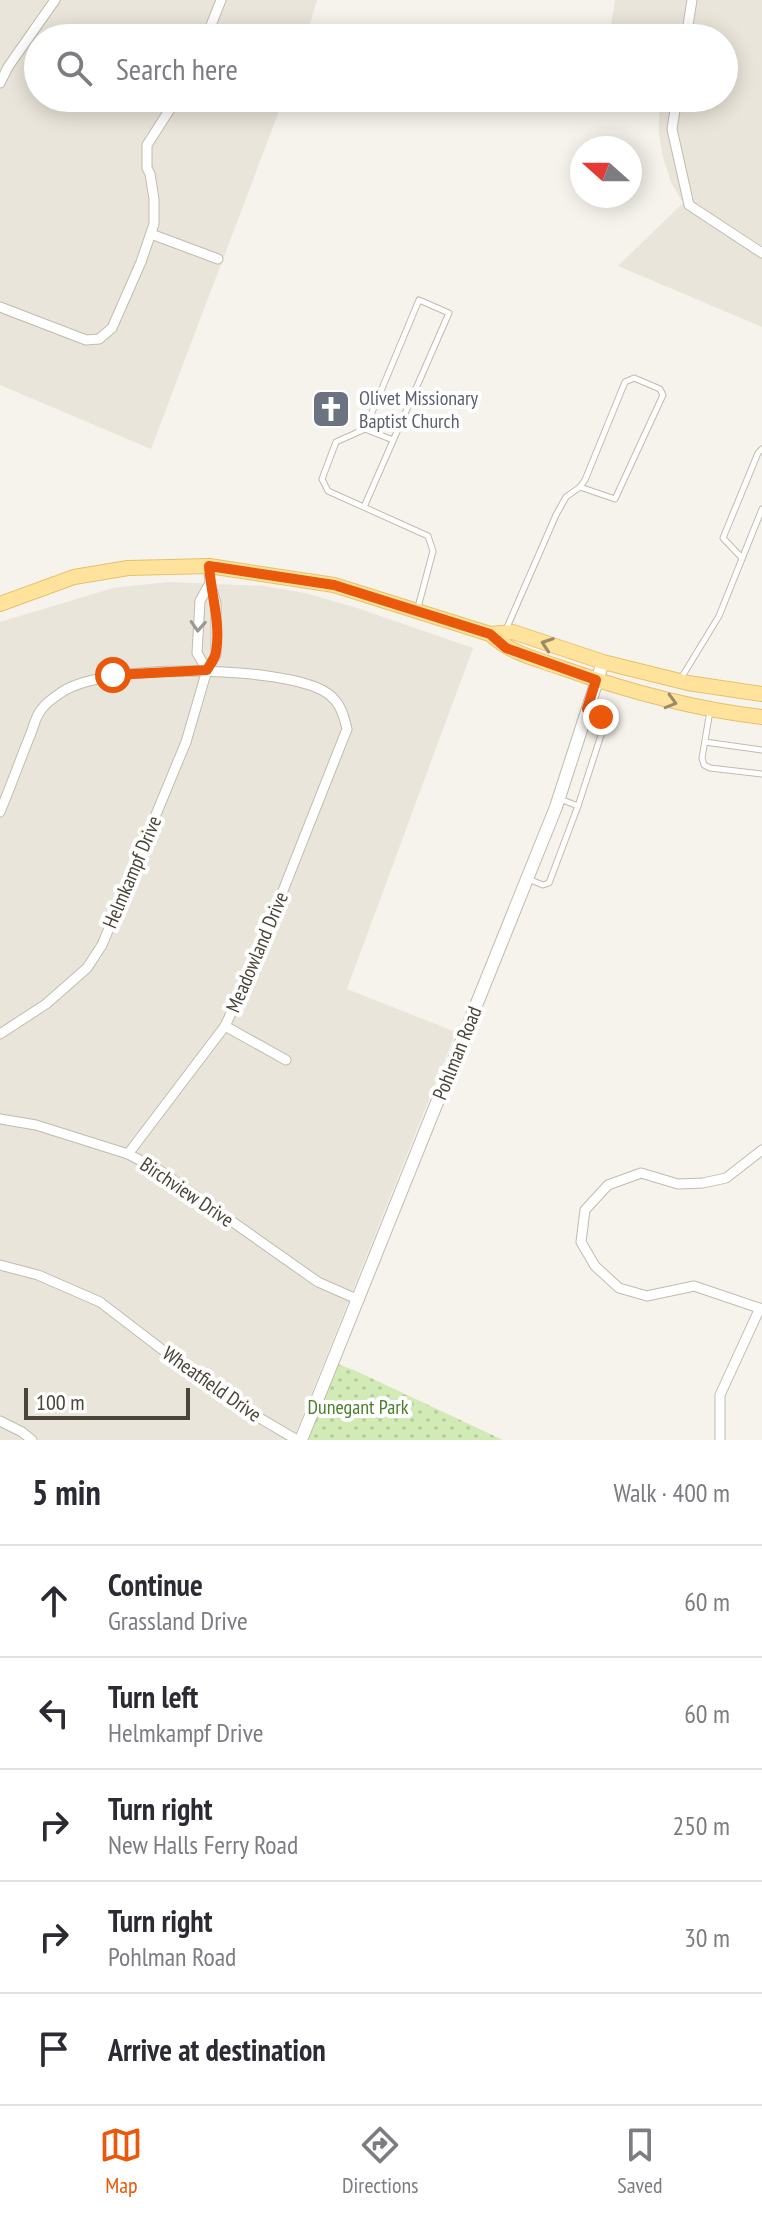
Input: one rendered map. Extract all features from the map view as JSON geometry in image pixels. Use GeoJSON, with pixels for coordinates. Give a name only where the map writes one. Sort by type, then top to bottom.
{"type":"FeatureCollection","features":[{"type":"Feature","properties":{"kind":"main road"},"geometry":{"type":"LineString","coordinates":[[0,604],[74,577],[128,568],[209,566],[334,585],[416,612],[497,633],[513,632],[603,662],[680,681],[762,694]]}},
{"type":"Feature","properties":{"kind":"main road"},"geometry":{"type":"LineString","coordinates":[[497,633],[506,648],[596,680],[683,705],[762,717]]}},
{"type":"Feature","properties":{"kind":"street"},"geometry":{"type":"LineString","coordinates":[[38,24],[55,0]]}},
{"type":"Feature","properties":{"kind":"street"},"geometry":{"type":"LineString","coordinates":[[212,24],[221,0]]}},
{"type":"Feature","properties":{"kind":"street"},"geometry":{"type":"LineString","coordinates":[[688,24],[692,0]]}},
{"type":"Feature","properties":{"kind":"street"},"geometry":{"type":"LineString","coordinates":[[0,83],[24,44]]}},
{"type":"Feature","properties":{"kind":"street"},"geometry":{"type":"LineString","coordinates":[[0,307],[86,340],[99,339],[112,328],[154,224],[147,145],[168,112]]}},
{"type":"Feature","properties":{"kind":"street"},"geometry":{"type":"LineString","coordinates":[[675,112],[672,129],[689,205],[761,250]]}},
{"type":"Feature","properties":{"kind":"street"},"geometry":{"type":"LineString","coordinates":[[151,234],[218,259]]}},
{"type":"Feature","properties":{"kind":"street","name":"Helmkampf Drive"},"geometry":{"type":"LineString","coordinates":[[0,1034],[46,1004],[87,968],[102,945],[186,742],[207,670],[216,655],[216,603],[209,566]]}},
{"type":"Feature","properties":{"kind":"street","name":"Helmkampf Drive"},"geometry":{"type":"LineString","coordinates":[[207,670],[197,653],[200,601],[210,583]]}},
{"type":"Feature","properties":{"kind":"street","name":"Pohlman Road"},"geometry":{"type":"LineString","coordinates":[[299,1440],[359,1300],[559,799],[603,662]]}},
{"type":"Feature","properties":{"kind":"street"},"geometry":{"type":"LineString","coordinates":[[0,812],[40,711],[60,693],[72,685],[113,675],[207,670]]}},
{"type":"Feature","properties":{"kind":"street","name":"Meadowland Drive"},"geometry":{"type":"LineString","coordinates":[[128,1154],[225,1026],[252,969],[347,729],[338,702],[321,690],[277,677],[207,670]]}},
{"type":"Feature","properties":{"kind":"street"},"geometry":{"type":"LineString","coordinates":[[225,1026],[286,1060]]}},
{"type":"Feature","properties":{"kind":"street","name":"Birchview Drive"},"geometry":{"type":"LineString","coordinates":[[0,1119],[36,1125],[128,1154],[159,1170],[318,1282],[359,1300]]}},
{"type":"Feature","properties":{"kind":"street"},"geometry":{"type":"LineString","coordinates":[[720,1440],[720,1395],[761,1308],[694,1286],[647,1296],[619,1288],[595,1266],[581,1242],[585,1210],[608,1185],[641,1173],[678,1184],[715,1181],[726,1178],[762,1150]]}},
{"type":"Feature","properties":{"kind":"street","name":"Wheatfield Drive"},"geometry":{"type":"LineString","coordinates":[[0,1265],[38,1275],[100,1302],[224,1397],[299,1440]]}},
{"type":"Feature","properties":{"kind":"street"},"geometry":{"type":"LineString","coordinates":[[0,1421],[32,1440]]}},
{"type":"Feature","properties":{"kind":"lane"},"geometry":{"type":"LineString","coordinates":[[364,507],[449,313],[419,300],[365,429],[336,442],[322,479],[328,491],[428,536],[433,551],[416,612]]}},
{"type":"Feature","properties":{"kind":"lane"},"geometry":{"type":"LineString","coordinates":[[497,633],[566,497],[585,480],[625,382],[634,378],[660,389],[663,395],[615,499],[580,487]]}},
{"type":"Feature","properties":{"kind":"lane"},"geometry":{"type":"LineString","coordinates":[[365,429],[393,440]]}},
{"type":"Feature","properties":{"kind":"lane"},"geometry":{"type":"LineString","coordinates":[[742,558],[723,538],[762,449]]}},
{"type":"Feature","properties":{"kind":"lane"},"geometry":{"type":"LineString","coordinates":[[680,681],[719,616],[762,509]]}},
{"type":"Feature","properties":{"kind":"lane"},"geometry":{"type":"LineString","coordinates":[[527,879],[543,885],[549,883],[578,806],[604,726],[601,717],[587,709]]}},
{"type":"Feature","properties":{"kind":"lane"},"geometry":{"type":"LineString","coordinates":[[710,710],[702,758],[704,765],[762,774]]}},
{"type":"Feature","properties":{"kind":"lane"},"geometry":{"type":"LineString","coordinates":[[705,742],[762,750]]}},
{"type":"Feature","properties":{"kind":"lane"},"geometry":{"type":"LineString","coordinates":[[559,799],[578,806]]}},
{"type":"Feature","properties":{"kind":"shaded area"},"geometry":{"type":"Polygon","coordinates":[[[0,0],[317,0],[310,24],[24,24],[24,112],[279,112],[151,449],[0,385],[0,0]]]}},
{"type":"Feature","properties":{"kind":"shaded area"},"geometry":{"type":"Polygon","coordinates":[[[615,0],[762,0],[762,327],[618,266],[683,203],[671,182],[663,157],[659,112],[738,112],[738,24],[611,24],[615,0]]]}},
{"type":"Feature","properties":{"kind":"shaded area"},"geometry":{"type":"Polygon","coordinates":[[[168,582],[264,586],[305,593],[473,648],[347,989],[456,1032],[293,1440],[0,1440],[0,622],[113,588],[168,582]]]}},
{"type":"Feature","properties":{"kind":"green space","name":"Dunegant Park"},"geometry":{"type":"Polygon","coordinates":[[[338,1364],[356,1371],[503,1440],[308,1440],[338,1364]]]}},
{"type":"Feature","properties":{"kind":"place","name":"Olivet Missionary Baptist Church"},"geometry":{"type":"Point","coordinates":[331,409]}},
{"type":"Feature","properties":{"kind":"route"},"geometry":{"type":"LineString","coordinates":[[113,675],[207,670],[216,655],[216,603],[209,566],[334,585],[490,634],[506,648],[596,680],[587,709],[601,717]]}}]}
